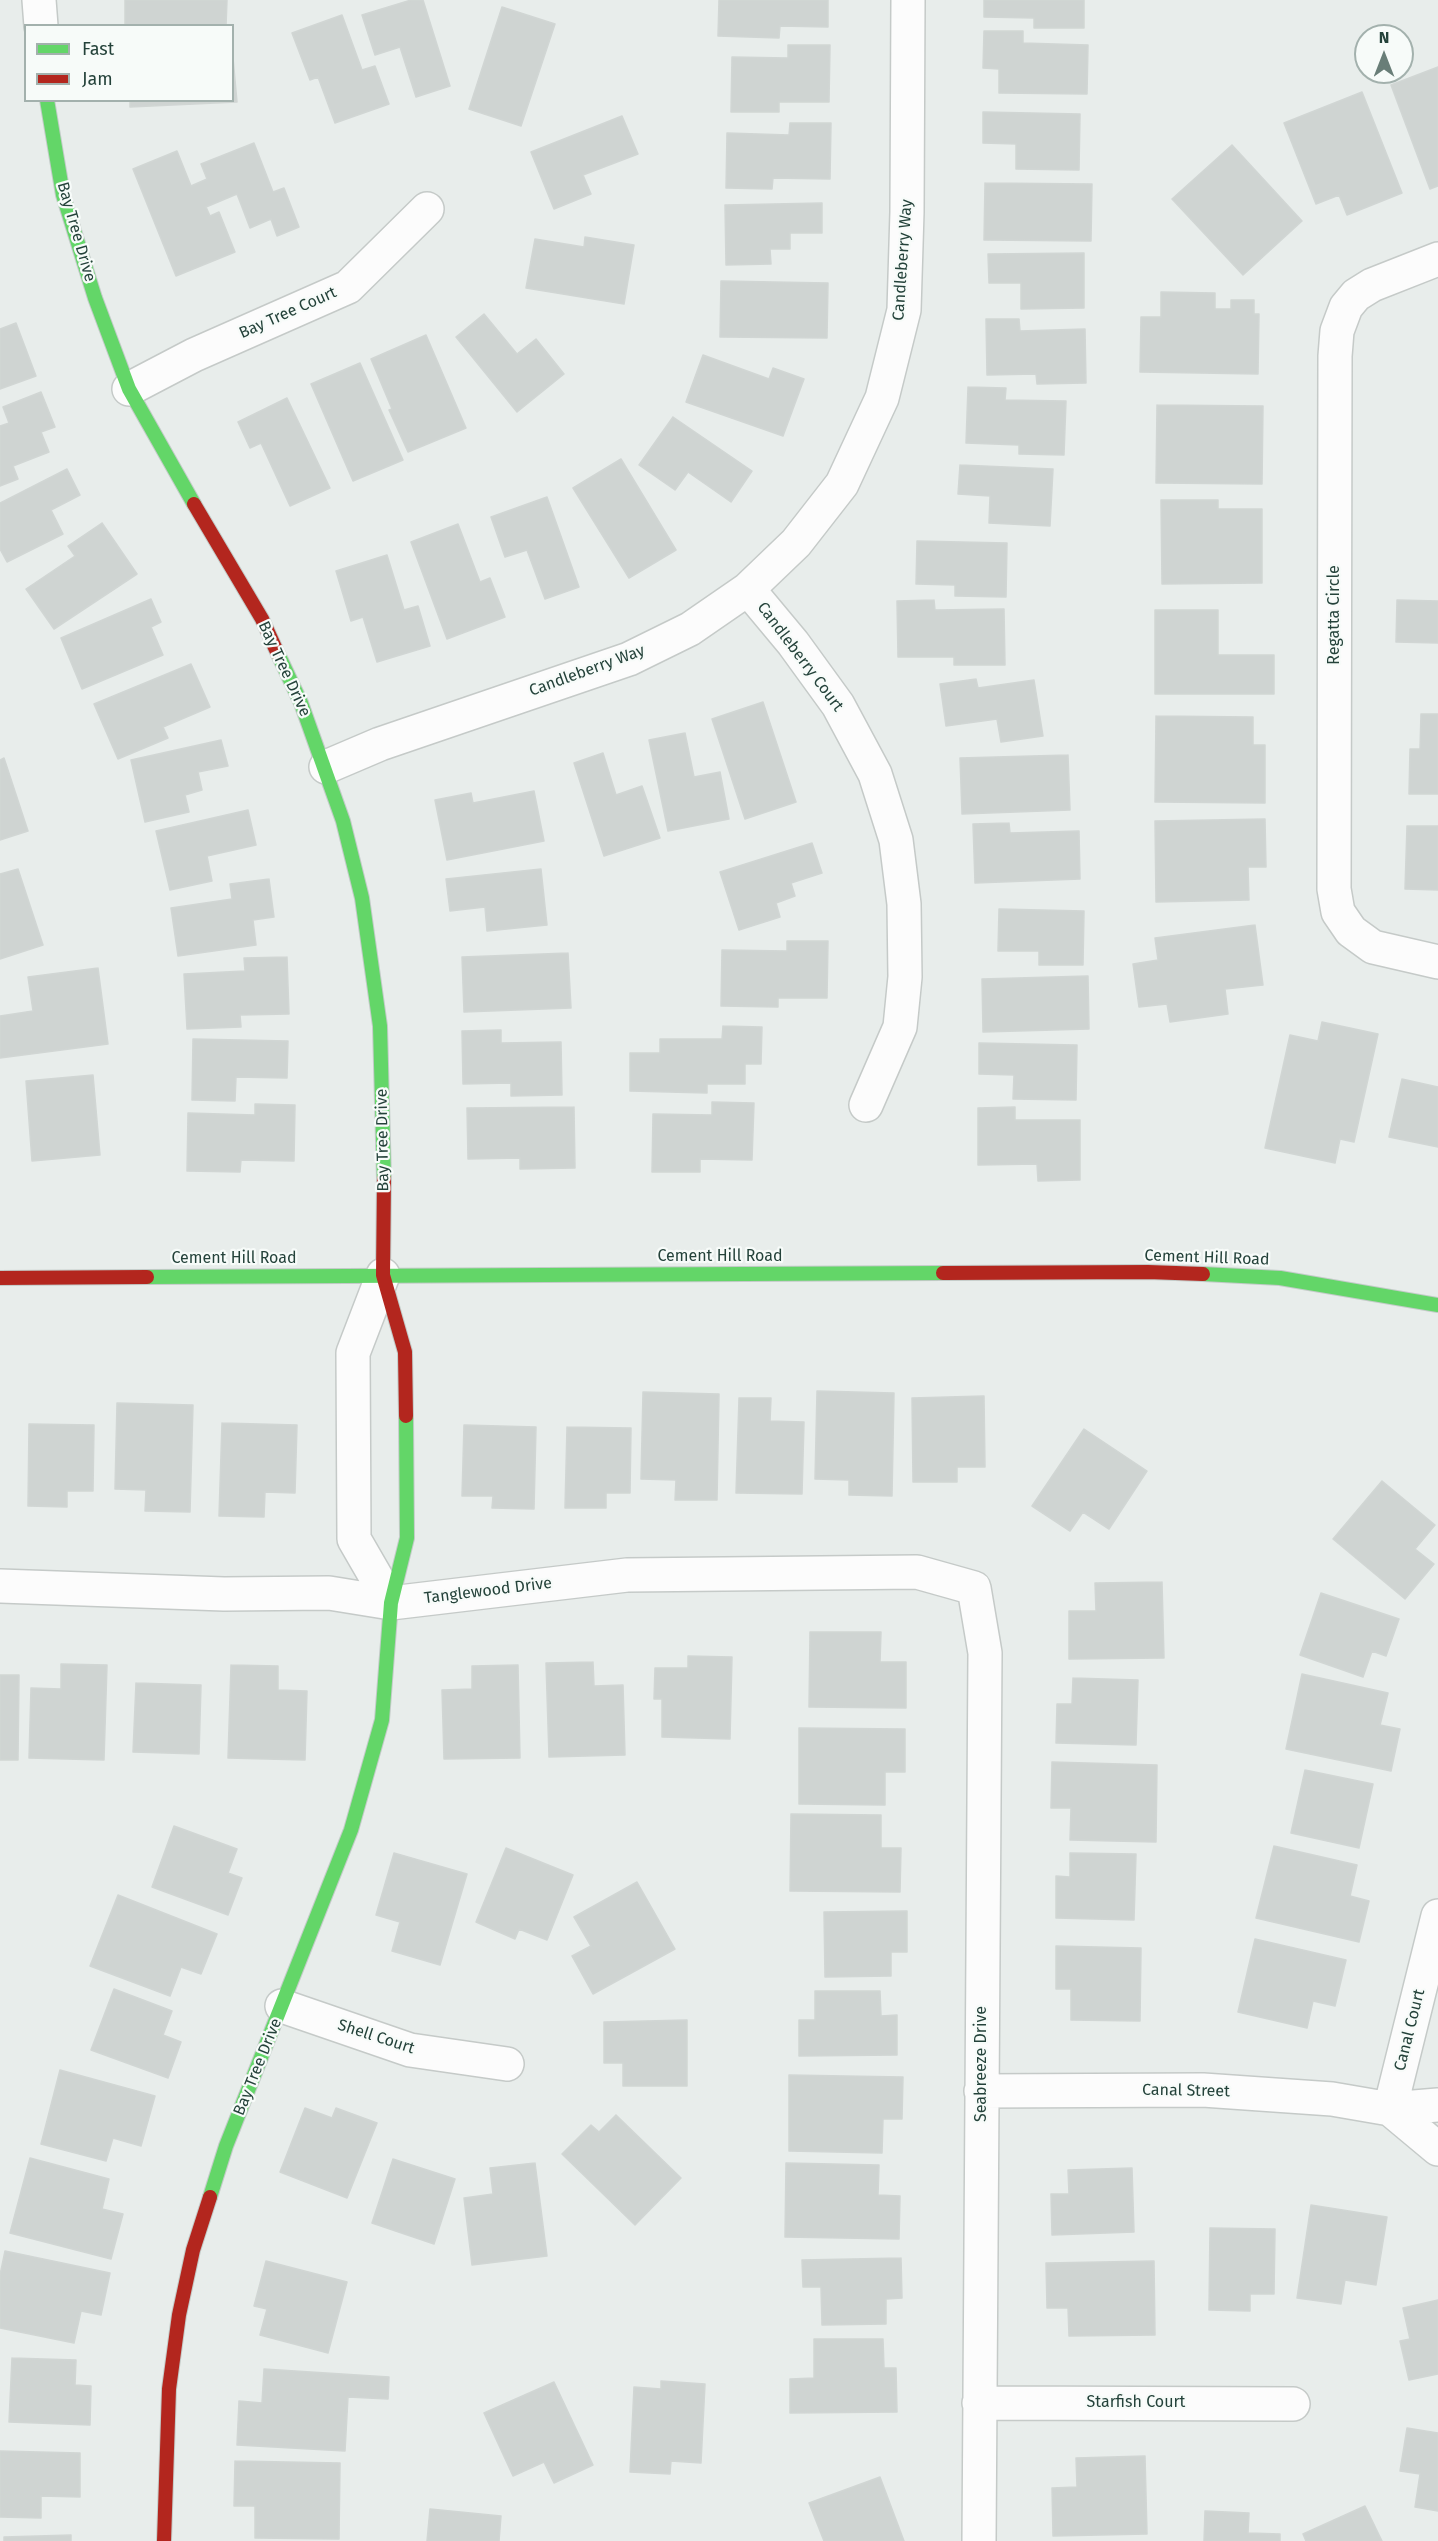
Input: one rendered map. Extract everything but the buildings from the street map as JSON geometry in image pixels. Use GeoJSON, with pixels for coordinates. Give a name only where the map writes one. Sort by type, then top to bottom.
{"type":"FeatureCollection","features":[{"type":"Feature","properties":{"kind":"street"},"geometry":{"type":"LineString","coordinates":[[39,0],[41,24]]}},
{"type":"Feature","properties":{"kind":"street","name":"Candleberry Way"},"geometry":{"type":"LineString","coordinates":[[326,767],[380,744],[629,658],[690,629],[748,589],[796,543],[842,484],[882,398],[903,310],[908,212],[908,0]]}},
{"type":"Feature","properties":{"kind":"street","name":"Bay Tree Drive"},"geometry":{"type":"LineString","coordinates":[[47,102],[63,195],[95,298],[129,389],[165,456],[262,619],[302,703],[343,821],[362,898],[380,1026],[384,1167],[383,1275],[405,1352],[407,1538],[391,1603],[382,1720],[351,1830],[226,2146],[193,2250],[179,2315],[169,2389],[164,2541]]}},
{"type":"Feature","properties":{"kind":"street","name":"Bay Tree Court"},"geometry":{"type":"LineString","coordinates":[[129,389],[194,355],[348,287],[427,208]]}},
{"type":"Feature","properties":{"kind":"street","name":"Regatta Circle"},"geometry":{"type":"LineString","coordinates":[[1438,259],[1372,285],[1356,295],[1346,307],[1338,331],[1335,356],[1334,890],[1338,912],[1352,931],[1373,947],[1438,962]]}},
{"type":"Feature","properties":{"kind":"street","name":"Candleberry Court"},"geometry":{"type":"LineString","coordinates":[[748,589],[793,643],[838,705],[874,774],[896,840],[904,914],[905,977],[900,1028],[866,1105]]}},
{"type":"Feature","properties":{"kind":"street","name":"Cement Hill Road"},"geometry":{"type":"LineString","coordinates":[[0,1278],[1148,1272],[1280,1278],[1438,1305]]}},
{"type":"Feature","properties":{"kind":"street","name":"Bay Tree Drive"},"geometry":{"type":"LineString","coordinates":[[383,1275],[353,1353],[354,1539],[391,1603]]}},
{"type":"Feature","properties":{"kind":"street","name":"Tanglewood Drive"},"geometry":{"type":"LineString","coordinates":[[0,1586],[224,1594],[329,1593],[391,1603],[627,1575],[917,1572],[974,1588]]}},
{"type":"Feature","properties":{"kind":"street","name":"Seabreeze Drive"},"geometry":{"type":"LineString","coordinates":[[974,1588],[985,1653],[979,2541]]}},
{"type":"Feature","properties":{"kind":"street","name":"Canal Court"},"geometry":{"type":"LineString","coordinates":[[1390,2109],[1438,1916]]}},
{"type":"Feature","properties":{"kind":"street","name":"Shell Court"},"geometry":{"type":"LineString","coordinates":[[282,2006],[410,2050],[507,2064]]}},
{"type":"Feature","properties":{"kind":"street","name":"Canal Street"},"geometry":{"type":"LineString","coordinates":[[981,2091],[1203,2090],[1332,2099],[1390,2109],[1438,2105]]}},
{"type":"Feature","properties":{"kind":"street"},"geometry":{"type":"LineString","coordinates":[[1390,2109],[1438,2149]]}},
{"type":"Feature","properties":{"kind":"street","name":"Starfish Court"},"geometry":{"type":"LineString","coordinates":[[979,2403],[1293,2404]]}},
{"type":"Feature","properties":{"kind":"traffic: fast"},"geometry":{"type":"LineString","coordinates":[[47,102],[63,195],[95,298],[129,389],[194,504]]}},
{"type":"Feature","properties":{"kind":"traffic: fast"},"geometry":{"type":"LineString","coordinates":[[278,654],[301,703],[343,821],[362,898],[380,1026],[384,1179]]}},
{"type":"Feature","properties":{"kind":"traffic: fast"},"geometry":{"type":"LineString","coordinates":[[147,1277],[943,1273]]}},
{"type":"Feature","properties":{"kind":"traffic: fast"},"geometry":{"type":"LineString","coordinates":[[1203,1274],[1280,1278],[1438,1305]]}},
{"type":"Feature","properties":{"kind":"traffic: fast"},"geometry":{"type":"LineString","coordinates":[[210,2197],[226,2146],[351,1830],[382,1720],[391,1603],[407,1538],[406,1416]]}},
{"type":"Feature","properties":{"kind":"traffic: jam"},"geometry":{"type":"LineString","coordinates":[[194,504],[262,619],[278,654]]}},
{"type":"Feature","properties":{"kind":"traffic: jam"},"geometry":{"type":"LineString","coordinates":[[384,1179],[383,1275],[405,1352],[406,1416]]}},
{"type":"Feature","properties":{"kind":"traffic: jam"},"geometry":{"type":"LineString","coordinates":[[943,1273],[1203,1274]]}},
{"type":"Feature","properties":{"kind":"traffic: jam"},"geometry":{"type":"LineString","coordinates":[[0,1278],[147,1277]]}},
{"type":"Feature","properties":{"kind":"traffic: jam"},"geometry":{"type":"LineString","coordinates":[[164,2541],[169,2389],[179,2315],[193,2250],[210,2197]]}}]}
